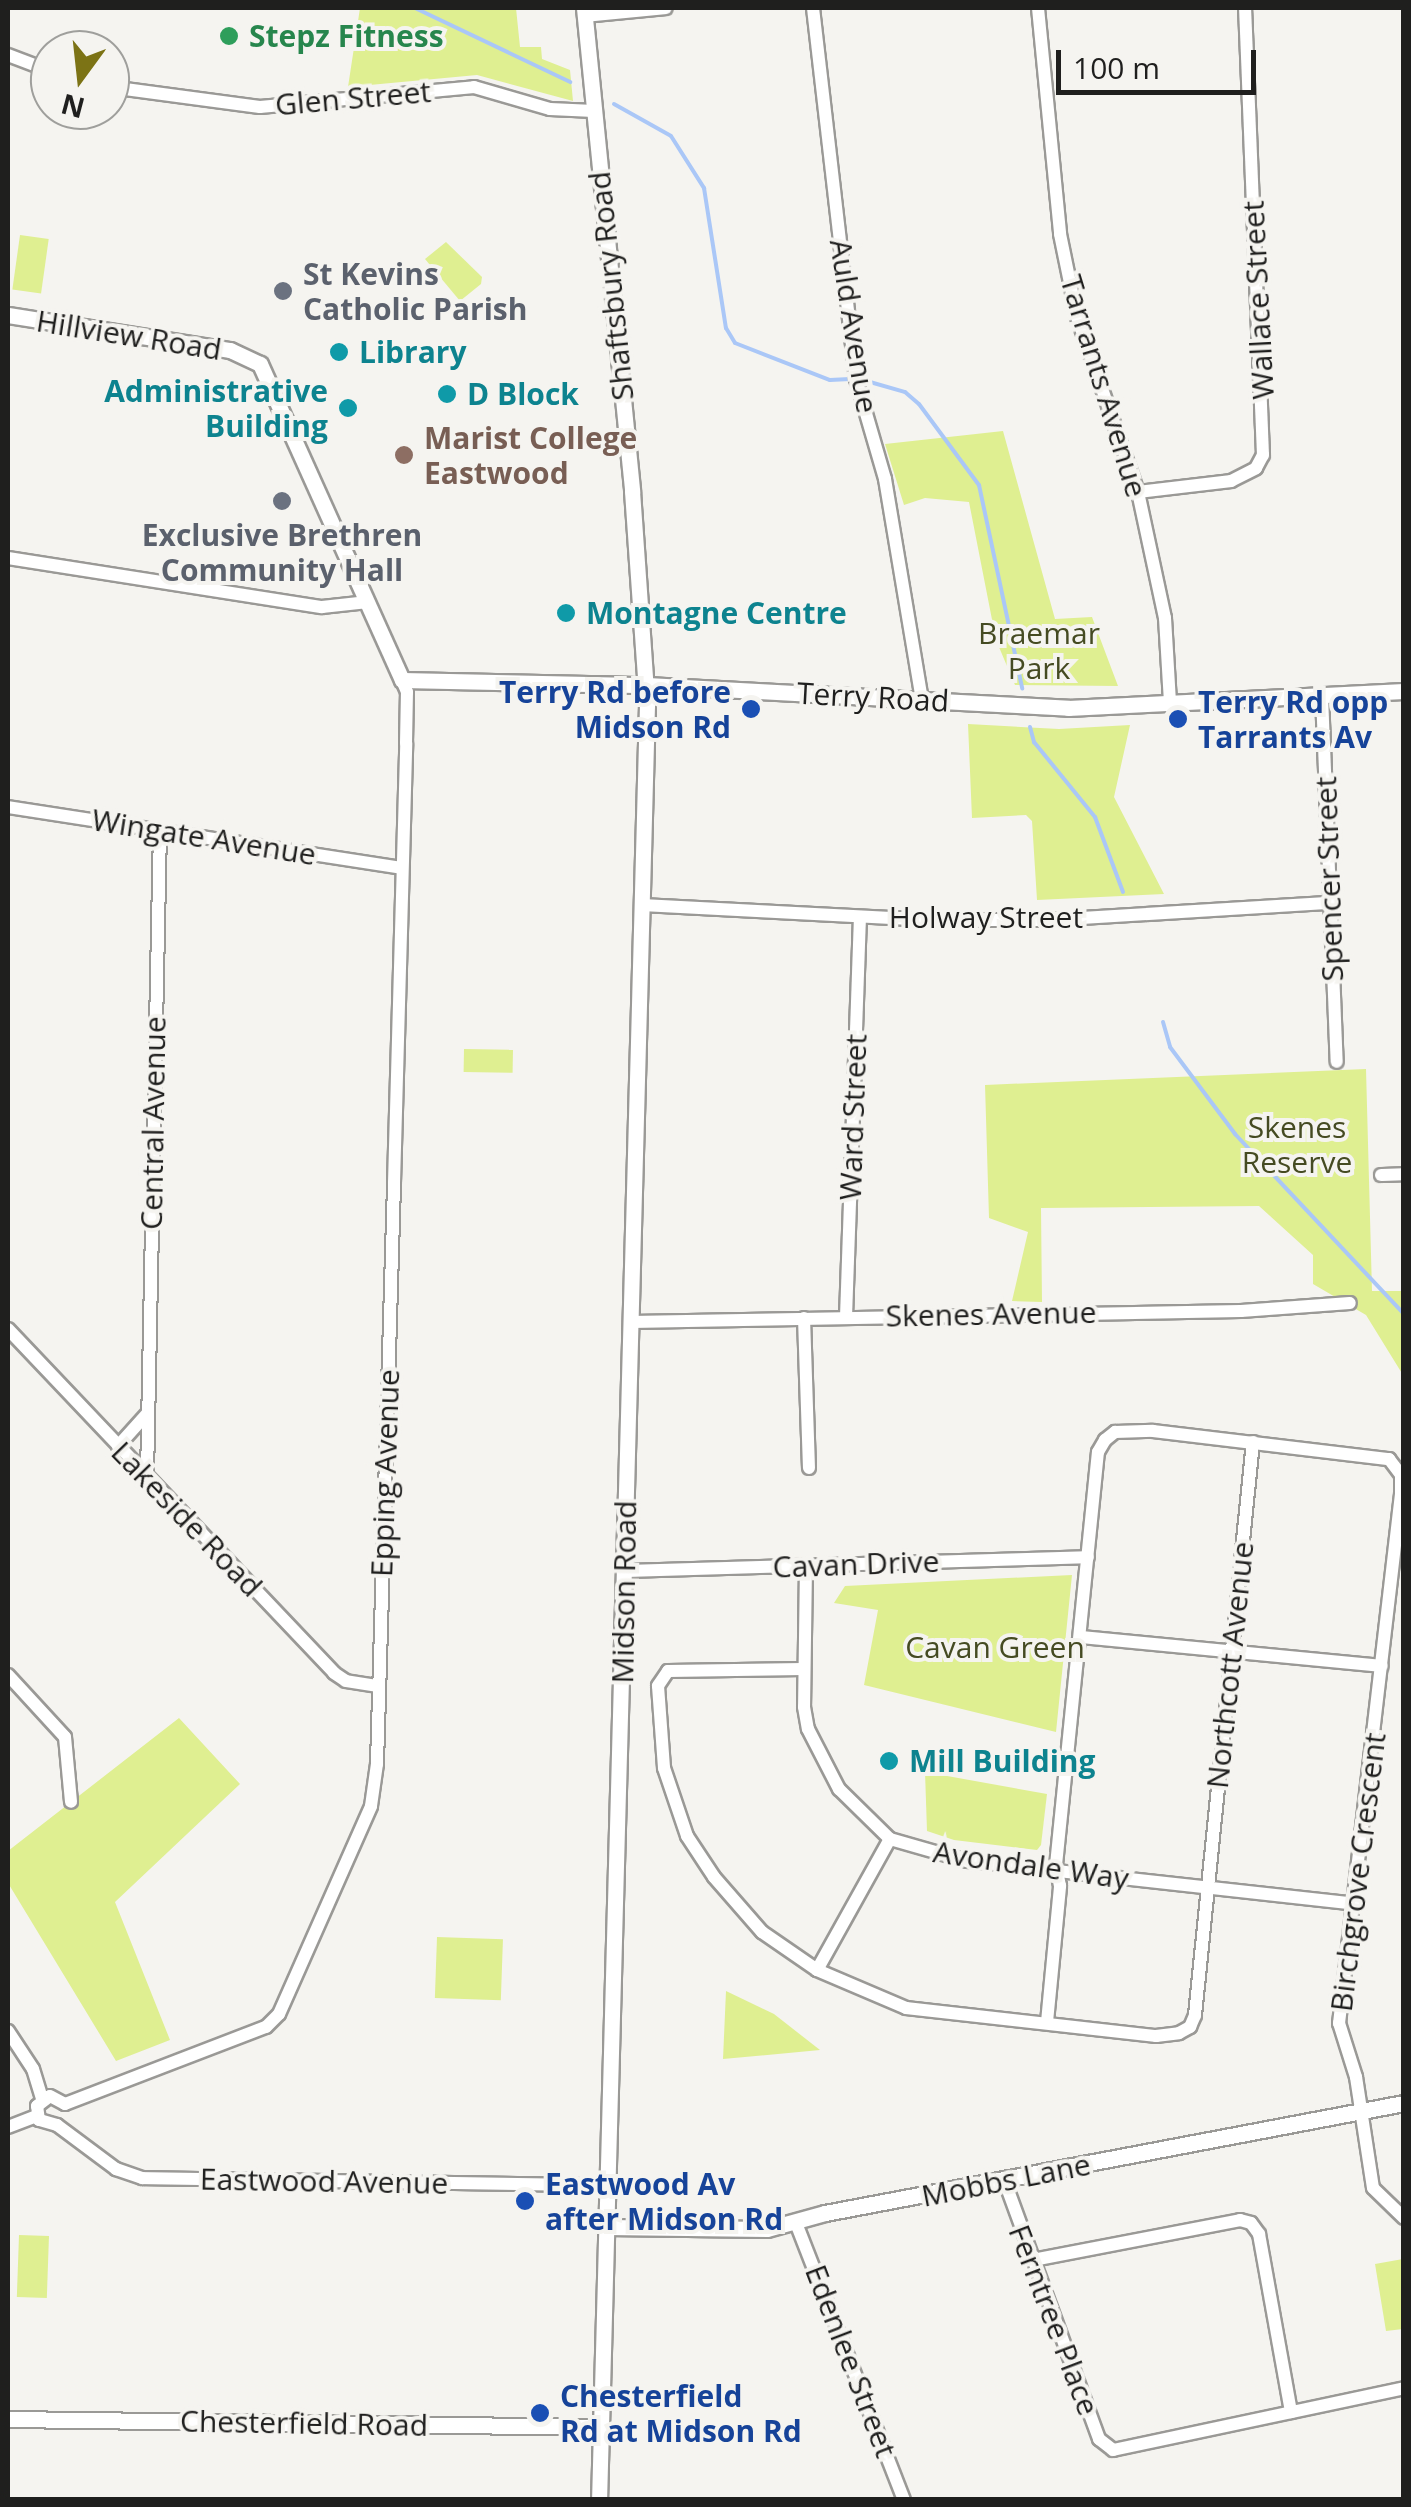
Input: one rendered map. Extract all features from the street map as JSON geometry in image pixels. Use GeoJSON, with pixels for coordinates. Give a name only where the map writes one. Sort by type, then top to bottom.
{"type":"FeatureCollection","features":[{"type":"Feature","properties":{"kind":"street"},"geometry":{"type":"LineString","coordinates":[[584,12],[666,8]]}},
{"type":"Feature","properties":{"kind":"street","name":"Auld Avenue"},"geometry":{"type":"LineString","coordinates":[[813,8],[856,379],[884,480],[922,700]]}},
{"type":"Feature","properties":{"kind":"street","name":"Tarrants Avenue"},"geometry":{"type":"LineString","coordinates":[[1038,8],[1060,234],[1078,317],[1138,492],[1165,618],[1170,703]]}},
{"type":"Feature","properties":{"kind":"street","name":"Wallace Street"},"geometry":{"type":"LineString","coordinates":[[1138,492],[1231,481],[1256,468],[1263,455],[1245,8]]}},
{"type":"Feature","properties":{"kind":"street","name":"Shaftsbury Road"},"geometry":{"type":"LineString","coordinates":[[584,12],[647,685]]}},
{"type":"Feature","properties":{"kind":"street","name":"Glen Street"},"geometry":{"type":"LineString","coordinates":[[130,90],[250,106],[474,87],[550,109],[594,111]]}},
{"type":"Feature","properties":{"kind":"street","name":"Hillview Road"},"geometry":{"type":"LineString","coordinates":[[8,315],[230,350],[256,360],[268,377],[402,680]]}},
{"type":"Feature","properties":{"kind":"street"},"geometry":{"type":"LineString","coordinates":[[8,558],[322,607],[368,602]]}},
{"type":"Feature","properties":{"kind":"street","name":"Terry Road"},"geometry":{"type":"LineString","coordinates":[[402,680],[647,685],[1068,708],[1404,692]]}},
{"type":"Feature","properties":{"kind":"street","name":"Epping Avenue"},"geometry":{"type":"LineString","coordinates":[[65,2104],[266,2026],[280,2014],[371,1806],[379,1686],[407,692],[402,680]]}},
{"type":"Feature","properties":{"kind":"street","name":"Midson Road"},"geometry":{"type":"LineString","coordinates":[[599,2500],[647,685]]}},
{"type":"Feature","properties":{"kind":"street","name":"Spencer Street"},"geometry":{"type":"LineString","coordinates":[[1322,696],[1337,1062]]}},
{"type":"Feature","properties":{"kind":"street","name":"Wingate Avenue"},"geometry":{"type":"LineString","coordinates":[[8,806],[400,868]]}},
{"type":"Feature","properties":{"kind":"street","name":"Central Avenue"},"geometry":{"type":"LineString","coordinates":[[147,1476],[160,830]]}},
{"type":"Feature","properties":{"kind":"street","name":"Holway Street"},"geometry":{"type":"LineString","coordinates":[[642,905],[860,917],[1049,920],[1330,903]]}},
{"type":"Feature","properties":{"kind":"street","name":"Ward Street"},"geometry":{"type":"LineString","coordinates":[[846,1317],[860,917]]}},
{"type":"Feature","properties":{"kind":"street"},"geometry":{"type":"LineString","coordinates":[[1381,1174],[1404,1174]]}},
{"type":"Feature","properties":{"kind":"street","name":"Skenes Avenue"},"geometry":{"type":"LineString","coordinates":[[631,1322],[1241,1311],[1350,1303]]}},
{"type":"Feature","properties":{"kind":"street"},"geometry":{"type":"LineString","coordinates":[[804,1318],[809,1468]]}},
{"type":"Feature","properties":{"kind":"street","name":"Lakeside Road"},"geometry":{"type":"LineString","coordinates":[[8,1329],[334,1673],[346,1681],[379,1686]]}},
{"type":"Feature","properties":{"kind":"street"},"geometry":{"type":"LineString","coordinates":[[118,1446],[146,1414]]}},
{"type":"Feature","properties":{"kind":"street","name":"Birchgrove Crescent"},"geometry":{"type":"LineString","coordinates":[[1047,2022],[1060,1886],[1057,1871],[1098,1452],[1115,1432],[1153,1431],[1376,1454],[1388,1459],[1401,1475],[1356,1904],[1338,2024],[1350,2051],[1372,2188],[1404,2218]]}},
{"type":"Feature","properties":{"kind":"street","name":"Northcott Avenue"},"geometry":{"type":"LineString","coordinates":[[1047,2022],[1156,2036],[1190,2027],[1253,1442]]}},
{"type":"Feature","properties":{"kind":"street","name":"Cavan Drive"},"geometry":{"type":"LineString","coordinates":[[624,1571],[1088,1557]]}},
{"type":"Feature","properties":{"kind":"street","name":"Avondale Way"},"geometry":{"type":"LineString","coordinates":[[806,1566],[804,1707],[820,1760],[854,1808],[890,1839],[954,1859],[1356,1904]]}},
{"type":"Feature","properties":{"kind":"street"},"geometry":{"type":"LineString","coordinates":[[1082,1636],[1382,1666]]}},
{"type":"Feature","properties":{"kind":"street"},"geometry":{"type":"LineString","coordinates":[[804,1669],[668,1671],[658,1686],[658,1732],[664,1768],[687,1836],[714,1878],[762,1932],[816,1970],[906,2008],[1047,2022]]}},
{"type":"Feature","properties":{"kind":"street"},"geometry":{"type":"LineString","coordinates":[[11,1684],[65,1738],[71,1802]]}},
{"type":"Feature","properties":{"kind":"street"},"geometry":{"type":"LineString","coordinates":[[816,1970],[890,1839]]}},
{"type":"Feature","properties":{"kind":"street"},"geometry":{"type":"LineString","coordinates":[[8,2030],[32,2069],[42,2099],[37,2116]]}},
{"type":"Feature","properties":{"kind":"street"},"geometry":{"type":"LineString","coordinates":[[37,2116],[43,2123],[57,2125],[67,2114],[65,2104],[55,2096],[42,2099]]}},
{"type":"Feature","properties":{"kind":"street","name":"Mobbs Lane"},"geometry":{"type":"LineString","coordinates":[[606,2227],[742,2231],[1404,2103]]}},
{"type":"Feature","properties":{"kind":"street"},"geometry":{"type":"LineString","coordinates":[[8,2126],[37,2116]]}},
{"type":"Feature","properties":{"kind":"street","name":"Eastwood Avenue"},"geometry":{"type":"LineString","coordinates":[[57,2125],[116,2169],[142,2178],[607,2186]]}},
{"type":"Feature","properties":{"kind":"street","name":"Ferntree Place"},"geometry":{"type":"LineString","coordinates":[[1005,2182],[1099,2439],[1113,2450],[1291,2412]]}},
{"type":"Feature","properties":{"kind":"street"},"geometry":{"type":"LineString","coordinates":[[1033,2260],[1240,2220],[1251,2223],[1259,2234],[1291,2412],[1404,2388]]}},
{"type":"Feature","properties":{"kind":"street","name":"Edenlee Street"},"geometry":{"type":"LineString","coordinates":[[796,2222],[904,2500]]}},
{"type":"Feature","properties":{"kind":"street","name":"Chesterfield Road"},"geometry":{"type":"LineString","coordinates":[[8,2419],[600,2427]]}},
{"type":"Feature","properties":{"kind":"green space"},"geometry":{"type":"Polygon","coordinates":[[[360,8],[516,8],[520,47],[541,47],[542,59],[570,70],[573,101],[477,75],[348,87],[360,8]]]}},
{"type":"Feature","properties":{"kind":"green space"},"geometry":{"type":"Polygon","coordinates":[[[20,235],[49,239],[41,294],[12,289],[20,235]]]}},
{"type":"Feature","properties":{"kind":"green space"},"geometry":{"type":"Polygon","coordinates":[[[446,242],[482,277],[481,284],[460,301],[425,259],[446,242]]]}},
{"type":"Feature","properties":{"kind":"green space","name":"Braemar Park"},"geometry":{"type":"Polygon","coordinates":[[[1003,431],[1055,619],[1092,617],[1118,686],[1015,685],[996,640],[969,502],[925,498],[904,505],[885,444],[1003,431]]]}},
{"type":"Feature","properties":{"kind":"green space"},"geometry":{"type":"Polygon","coordinates":[[[968,724],[1059,729],[1130,725],[1114,797],[1164,894],[1037,900],[1032,821],[1026,815],[972,818],[968,724]]]}},
{"type":"Feature","properties":{"kind":"green space"},"geometry":{"type":"Polygon","coordinates":[[[464,1049],[513,1050],[513,1073],[464,1072],[464,1049]]]}},
{"type":"Feature","properties":{"kind":"green space","name":"Skenes Reserve"},"geometry":{"type":"Polygon","coordinates":[[[1366,1069],[1372,1291],[1403,1291],[1403,1375],[1366,1315],[1313,1284],[1313,1255],[1259,1206],[1041,1208],[1042,1302],[1012,1301],[1028,1232],[989,1218],[985,1085],[1366,1069]]]}},
{"type":"Feature","properties":{"kind":"green space","name":"Cavan Green"},"geometry":{"type":"Polygon","coordinates":[[[1072,1575],[1056,1732],[864,1685],[878,1610],[834,1603],[845,1586],[1072,1575]]]}},
{"type":"Feature","properties":{"kind":"green space"},"geometry":{"type":"Polygon","coordinates":[[[179,1718],[240,1784],[115,1902],[170,2040],[116,2061],[8,1883],[8,1851],[179,1718]]]}},
{"type":"Feature","properties":{"kind":"green space"},"geometry":{"type":"Polygon","coordinates":[[[925,1772],[1047,1794],[1041,1845],[1037,1850],[954,1840],[927,1831],[925,1772]]]}},
{"type":"Feature","properties":{"kind":"green space"},"geometry":{"type":"Polygon","coordinates":[[[437,1937],[503,1939],[501,2000],[435,1998],[437,1937]]]}},
{"type":"Feature","properties":{"kind":"green space"},"geometry":{"type":"Polygon","coordinates":[[[726,1991],[774,2014],[820,2050],[723,2059],[726,1991]]]}},
{"type":"Feature","properties":{"kind":"green space"},"geometry":{"type":"Polygon","coordinates":[[[19,2235],[49,2236],[47,2298],[17,2297],[19,2235]]]}},
{"type":"Feature","properties":{"kind":"green space"},"geometry":{"type":"Polygon","coordinates":[[[1403,2259],[1403,2329],[1386,2331],[1375,2264],[1403,2259]]]}},
{"type":"Feature","properties":{"kind":"waterway"},"geometry":{"type":"LineString","coordinates":[[415,8],[570,82]]}},
{"type":"Feature","properties":{"kind":"waterway"},"geometry":{"type":"LineString","coordinates":[[614,104],[671,136],[704,188],[726,328],[735,343],[830,380],[850,379]]}},
{"type":"Feature","properties":{"kind":"waterway"},"geometry":{"type":"LineString","coordinates":[[863,380],[905,392],[919,404],[979,485],[1022,688]]}},
{"type":"Feature","properties":{"kind":"waterway"},"geometry":{"type":"LineString","coordinates":[[1030,727],[1034,742],[1095,817],[1123,892]]}},
{"type":"Feature","properties":{"kind":"waterway"},"geometry":{"type":"LineString","coordinates":[[1163,1022],[1170,1047],[1235,1134],[1404,1314]]}},
{"type":"Feature","properties":{"kind":"place","name":"Stepz Fitness"},"geometry":{"type":"Point","coordinates":[229,36]}},
{"type":"Feature","properties":{"kind":"place","name":"St Kevins Catholic Parish"},"geometry":{"type":"Point","coordinates":[283,291]}},
{"type":"Feature","properties":{"kind":"place","name":"Library"},"geometry":{"type":"Point","coordinates":[339,352]}},
{"type":"Feature","properties":{"kind":"place","name":"D Block"},"geometry":{"type":"Point","coordinates":[447,394]}},
{"type":"Feature","properties":{"kind":"place","name":"Administrative Building"},"geometry":{"type":"Point","coordinates":[348,408]}},
{"type":"Feature","properties":{"kind":"place","name":"Marist College Eastwood"},"geometry":{"type":"Point","coordinates":[404,455]}},
{"type":"Feature","properties":{"kind":"place","name":"Exclusive Brethren Community Hall"},"geometry":{"type":"Point","coordinates":[282,501]}},
{"type":"Feature","properties":{"kind":"place","name":"Montagne Centre"},"geometry":{"type":"Point","coordinates":[566,613]}},
{"type":"Feature","properties":{"kind":"place","name":"Terry Rd before Midson Rd"},"geometry":{"type":"Point","coordinates":[751,709]}},
{"type":"Feature","properties":{"kind":"place","name":"Terry Rd opp Tarrants Av"},"geometry":{"type":"Point","coordinates":[1178,719]}},
{"type":"Feature","properties":{"kind":"place","name":"Mill Building"},"geometry":{"type":"Point","coordinates":[889,1761]}},
{"type":"Feature","properties":{"kind":"place","name":"Eastwood Av after Midson Rd"},"geometry":{"type":"Point","coordinates":[525,2201]}},
{"type":"Feature","properties":{"kind":"place","name":"Chesterfield Rd at Midson Rd"},"geometry":{"type":"Point","coordinates":[540,2413]}}]}
